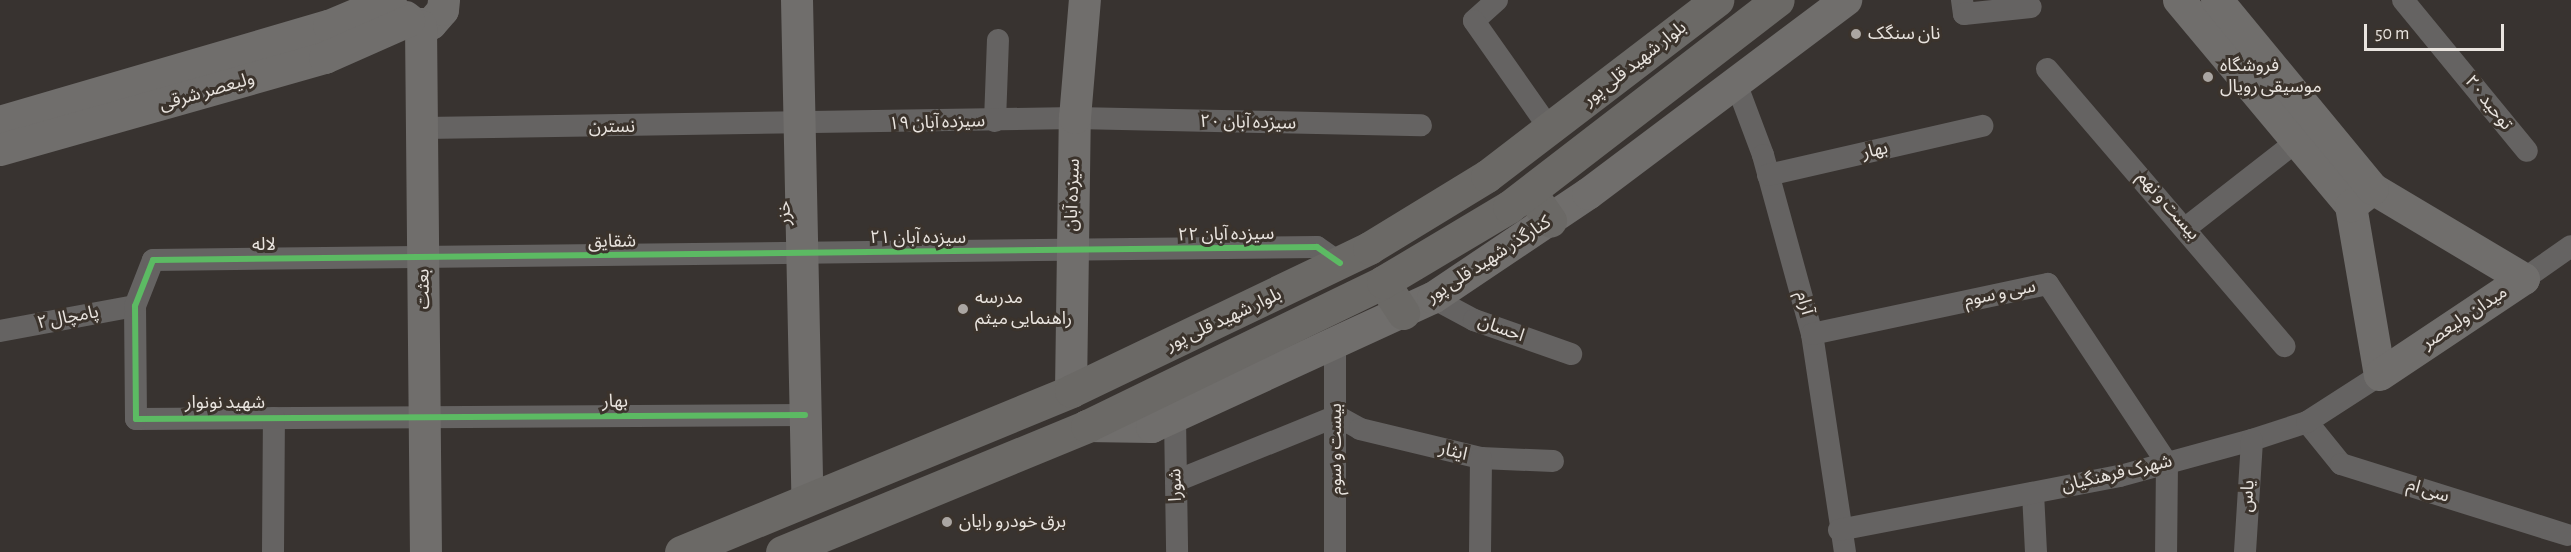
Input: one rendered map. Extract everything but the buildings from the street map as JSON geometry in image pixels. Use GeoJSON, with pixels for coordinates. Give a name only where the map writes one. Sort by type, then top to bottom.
{"type":"FeatureCollection","features":[{"type":"Feature","properties":{"kind":"highway","name":"بلوار شهید قلی پور"},"geometry":{"type":"LineString","coordinates":[[681,552],[807,497],[1071,391],[1340,263],[1488,176],[1717,0]]}},
{"type":"Feature","properties":{"kind":"highway","name":"بلوار شهید قلی پور"},"geometry":{"type":"LineString","coordinates":[[798,549],[1087,426],[1383,282],[1530,192],[1778,0]]}},
{"type":"Feature","properties":{"kind":"highway"},"geometry":{"type":"LineString","coordinates":[[1530,192],[1550,221]]}},
{"type":"Feature","properties":{"kind":"highway"},"geometry":{"type":"LineString","coordinates":[[1383,282],[1403,312]]}},
{"type":"Feature","properties":{"kind":"street","name":"خزر"},"geometry":{"type":"LineString","coordinates":[[797,0],[807,497]]}},
{"type":"Feature","properties":{"kind":"street","name":"سیزده آبان"},"geometry":{"type":"LineString","coordinates":[[1071,391],[1075,118],[1084,0]]}},
{"type":"Feature","properties":{"kind":"street"},"geometry":{"type":"LineString","coordinates":[[1497,0],[1474,21],[1550,129]]}},
{"type":"Feature","properties":{"kind":"street","name":"کنارگذر شهید قلی پور"},"geometry":{"type":"LineString","coordinates":[[1087,426],[1152,427],[1335,346],[1433,298],[1550,221],[1846,0]]}},
{"type":"Feature","properties":{"kind":"street"},"geometry":{"type":"LineString","coordinates":[[1962,0],[1964,14],[2031,7]]}},
{"type":"Feature","properties":{"kind":"street","name":"توحید ۲۰"},"geometry":{"type":"LineString","coordinates":[[2403,0],[2527,151]]}},
{"type":"Feature","properties":{"kind":"street"},"geometry":{"type":"LineString","coordinates":[[2201,4],[2297,141],[2362,198]]}},
{"type":"Feature","properties":{"kind":"street"},"geometry":{"type":"LineString","coordinates":[[2201,4],[2362,198],[2380,375]]}},
{"type":"Feature","properties":{"kind":"street","name":"ولیعصر شرقی"},"geometry":{"type":"LineString","coordinates":[[0,122],[129,100],[325,57],[425,8]]}},
{"type":"Feature","properties":{"kind":"street","name":"بعثت"},"geometry":{"type":"LineString","coordinates":[[425,8],[423,261],[426,552]]}},
{"type":"Feature","properties":{"kind":"street"},"geometry":{"type":"LineString","coordinates":[[995,121],[998,40]]}},
{"type":"Feature","properties":{"kind":"street","name":"بیست و نهم"},"geometry":{"type":"LineString","coordinates":[[2048,69],[2187,226],[2284,346]]}},
{"type":"Feature","properties":{"kind":"street","name":"آرام"},"geometry":{"type":"LineString","coordinates":[[1736,83],[1768,176],[1812,334],[1842,541]]}},
{"type":"Feature","properties":{"kind":"street","name":"ولیعصر شرقی"},"geometry":{"type":"LineString","coordinates":[[0,150],[129,100]]}},
{"type":"Feature","properties":{"kind":"street","name":"سیزده آبان ۱۹"},"geometry":{"type":"LineString","coordinates":[[799,127],[1075,118]]}},
{"type":"Feature","properties":{"kind":"street","name":"سیزده آبان ۲۰"},"geometry":{"type":"LineString","coordinates":[[1075,118],[1420,125]]}},
{"type":"Feature","properties":{"kind":"street","name":"بهار"},"geometry":{"type":"LineString","coordinates":[[1768,176],[1982,126]]}},
{"type":"Feature","properties":{"kind":"street","name":"نسترن"},"geometry":{"type":"LineString","coordinates":[[424,128],[799,127]]}},
{"type":"Feature","properties":{"kind":"street"},"geometry":{"type":"LineString","coordinates":[[2187,226],[2297,141]]}},
{"type":"Feature","properties":{"kind":"street","name":"میدان ولیعصر"},"geometry":{"type":"LineString","coordinates":[[2362,198],[2524,279],[2380,375]]}},
{"type":"Feature","properties":{"kind":"street"},"geometry":{"type":"LineString","coordinates":[[2524,279],[2571,246]]}},
{"type":"Feature","properties":{"kind":"street","name":"سیزده آبان ۲۲"},"geometry":{"type":"LineString","coordinates":[[1072,253],[1317,248],[1340,263]]}},
{"type":"Feature","properties":{"kind":"street","name":"سیزده آبان ۲۱"},"geometry":{"type":"LineString","coordinates":[[801,253],[1072,253]]}},
{"type":"Feature","properties":{"kind":"street","name":"شقایق"},"geometry":{"type":"LineString","coordinates":[[423,261],[801,253]]}},
{"type":"Feature","properties":{"kind":"street","name":"لاله"},"geometry":{"type":"LineString","coordinates":[[135,306],[153,260],[423,261]]}},
{"type":"Feature","properties":{"kind":"street","name":"سی و سوم"},"geometry":{"type":"LineString","coordinates":[[1812,334],[2048,284],[2167,463]]}},
{"type":"Feature","properties":{"kind":"street","name":"احسان"},"geometry":{"type":"LineString","coordinates":[[1433,298],[1474,320],[1571,354]]}},
{"type":"Feature","properties":{"kind":"street","name":"پامچال ۲"},"geometry":{"type":"LineString","coordinates":[[0,331],[135,306]]}},
{"type":"Feature","properties":{"kind":"street","name":"شهید نونوار"},"geometry":{"type":"LineString","coordinates":[[135,306],[136,419],[274,418],[426,421]]}},
{"type":"Feature","properties":{"kind":"street","name":"بیست و سوم"},"geometry":{"type":"LineString","coordinates":[[1335,346],[1337,416],[1335,552]]}},
{"type":"Feature","properties":{"kind":"street","name":"شهرک فرهنگیان"},"geometry":{"type":"LineString","coordinates":[[1842,541],[2033,493],[2167,463],[2252,440],[2307,422],[2380,375]]}},
{"type":"Feature","properties":{"kind":"street","name":"بهار"},"geometry":{"type":"LineString","coordinates":[[426,421],[805,415]]}},
{"type":"Feature","properties":{"kind":"street"},"geometry":{"type":"LineString","coordinates":[[1176,481],[1337,416]]}},
{"type":"Feature","properties":{"kind":"street","name":"ایثار"},"geometry":{"type":"LineString","coordinates":[[1337,416],[1360,429],[1481,458],[1480,552]]}},
{"type":"Feature","properties":{"kind":"street"},"geometry":{"type":"LineString","coordinates":[[273,552],[274,418]]}},
{"type":"Feature","properties":{"kind":"street","name":"شورا"},"geometry":{"type":"LineString","coordinates":[[1174,418],[1177,552]]}},
{"type":"Feature","properties":{"kind":"street","name":"سی ام"},"geometry":{"type":"LineString","coordinates":[[2307,422],[2341,464],[2567,535]]}},
{"type":"Feature","properties":{"kind":"street","name":"یاس"},"geometry":{"type":"LineString","coordinates":[[2245,552],[2252,440]]}},
{"type":"Feature","properties":{"kind":"street"},"geometry":{"type":"LineString","coordinates":[[1481,458],[1553,461]]}},
{"type":"Feature","properties":{"kind":"street"},"geometry":{"type":"LineString","coordinates":[[2166,552],[2167,463]]}},
{"type":"Feature","properties":{"kind":"street"},"geometry":{"type":"LineString","coordinates":[[2033,493],[2036,552]]}},
{"type":"Feature","properties":{"kind":"cycle path"},"geometry":{"type":"LineString","coordinates":[[805,415],[136,419],[135,306],[153,260],[1317,247],[1340,263]]}},
{"type":"Feature","properties":{"kind":"place","name":"نان سنگک"},"geometry":{"type":"Point","coordinates":[1856,34]}},
{"type":"Feature","properties":{"kind":"place","name":"فروشگاه موسیقی رویال"},"geometry":{"type":"Point","coordinates":[2208,77]}},
{"type":"Feature","properties":{"kind":"place","name":"مدرسه راهنمایی میثم"},"geometry":{"type":"Point","coordinates":[963,309]}},
{"type":"Feature","properties":{"kind":"place","name":"برق خودرو رایان"},"geometry":{"type":"Point","coordinates":[947,522]}}]}
